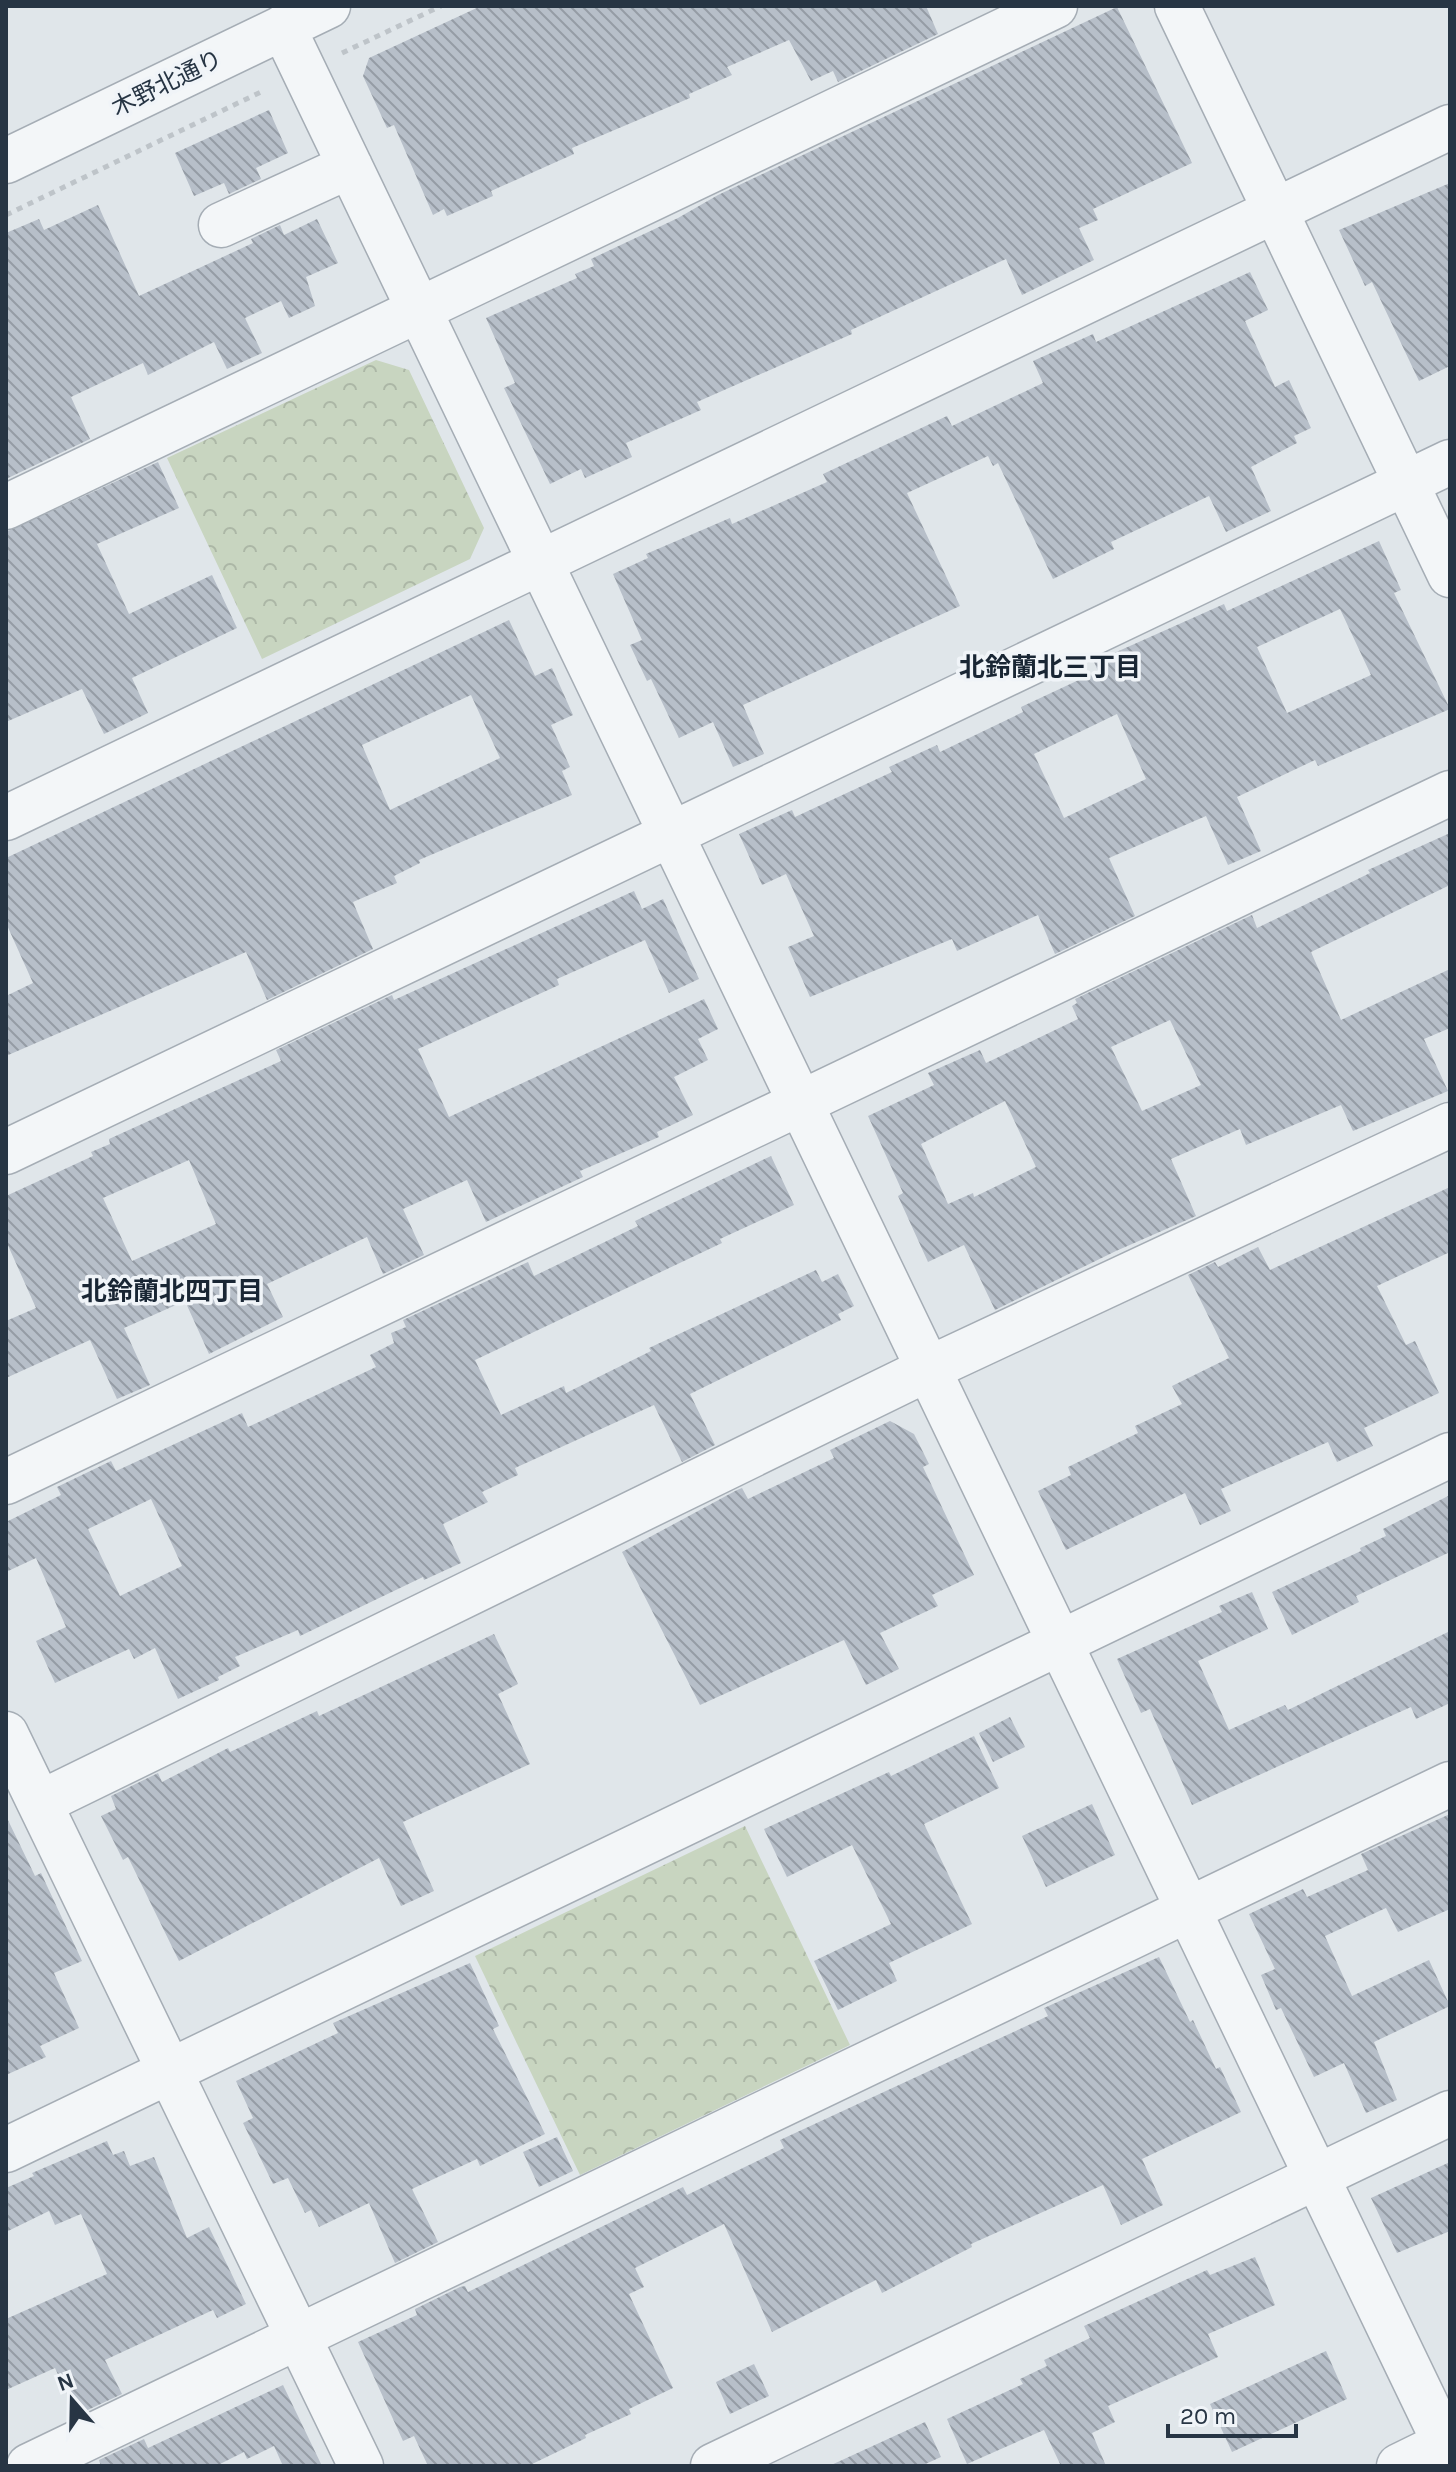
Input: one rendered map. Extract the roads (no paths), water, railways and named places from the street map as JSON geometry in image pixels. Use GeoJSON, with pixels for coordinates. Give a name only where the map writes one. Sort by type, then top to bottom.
{"type":"FeatureCollection","features":[{"type":"Feature","properties":{"kind":"street","name":"木野北通り"},"geometry":{"type":"LineString","coordinates":[[6,161],[328,6]]}},
{"type":"Feature","properties":{"kind":"street"},"geometry":{"type":"LineString","coordinates":[[6,507],[1055,6]]}},
{"type":"Feature","properties":{"kind":"street"},"geometry":{"type":"LineString","coordinates":[[1177,6],[1450,575]]}},
{"type":"Feature","properties":{"kind":"street"},"geometry":{"type":"LineString","coordinates":[[283,27],[1448,2446],[1399,2466]]}},
{"type":"Feature","properties":{"kind":"street"},"geometry":{"type":"LineString","coordinates":[[6,818],[1450,127]]}},
{"type":"Feature","properties":{"kind":"street"},"geometry":{"type":"LineString","coordinates":[[221,225],[350,166]]}},
{"type":"Feature","properties":{"kind":"street"},"geometry":{"type":"LineString","coordinates":[[6,1152],[1450,462]]}},
{"type":"Feature","properties":{"kind":"street"},"geometry":{"type":"LineString","coordinates":[[6,1482],[1450,793]]}},
{"type":"Feature","properties":{"kind":"street"},"geometry":{"type":"LineString","coordinates":[[40,1803],[928,1369],[1450,1125]]}},
{"type":"Feature","properties":{"kind":"street"},"geometry":{"type":"LineString","coordinates":[[6,2150],[1450,1455]]}},
{"type":"Feature","properties":{"kind":"street"},"geometry":{"type":"LineString","coordinates":[[6,1734],[361,2466]]}},
{"type":"Feature","properties":{"kind":"street"},"geometry":{"type":"LineString","coordinates":[[29,2466],[1450,1784]]}},
{"type":"Feature","properties":{"kind":"street"},"geometry":{"type":"LineString","coordinates":[[713,2466],[1450,2113]]}},
{"type":"Feature","properties":{"kind":"district","name":"北鈴蘭北三丁目"},"geometry":{"type":"Point","coordinates":[1050,667]}},
{"type":"Feature","properties":{"kind":"district","name":"北鈴蘭北四丁目"},"geometry":{"type":"Point","coordinates":[172,1291]}}]}
